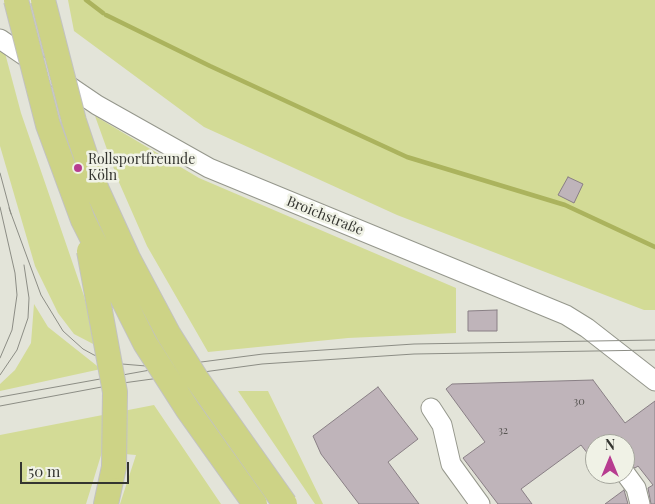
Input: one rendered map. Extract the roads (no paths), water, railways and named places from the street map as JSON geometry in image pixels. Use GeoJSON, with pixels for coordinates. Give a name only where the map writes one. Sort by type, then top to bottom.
{"type":"FeatureCollection","features":[{"type":"Feature","properties":{"kind":"main road"},"geometry":{"type":"LineString","coordinates":[[16,0],[48,125],[83,220],[145,343],[188,410],[255,504]]}},
{"type":"Feature","properties":{"kind":"main road"},"geometry":{"type":"LineString","coordinates":[[43,0],[74,121],[97,190],[128,258],[169,335],[196,378],[285,504]]}},
{"type":"Feature","properties":{"kind":"main road"},"geometry":{"type":"LineString","coordinates":[[83,220],[112,367],[116,418],[114,467],[106,504]]}},
{"type":"Feature","properties":{"kind":"street","name":"Broichstraße"},"geometry":{"type":"LineString","coordinates":[[0,39],[97,105],[209,168],[566,315],[655,381]]}},
{"type":"Feature","properties":{"kind":"street"},"geometry":{"type":"LineString","coordinates":[[431,408],[442,425],[451,464],[480,504]]}},
{"type":"Feature","properties":{"kind":"street"},"geometry":{"type":"LineString","coordinates":[[633,484],[640,504]]}},
{"type":"Feature","properties":{"kind":"waterway"},"geometry":{"type":"LineString","coordinates":[[86,0],[103,13]]}},
{"type":"Feature","properties":{"kind":"waterway"},"geometry":{"type":"LineString","coordinates":[[106,15],[210,66],[407,157],[565,205],[655,247]]}},
{"type":"Feature","properties":{"kind":"tram line"},"geometry":{"type":"LineString","coordinates":[[0,173],[11,214]]}},
{"type":"Feature","properties":{"kind":"tram line"},"geometry":{"type":"LineString","coordinates":[[0,207],[15,273],[17,295],[12,330],[0,358]]}},
{"type":"Feature","properties":{"kind":"tram line"},"geometry":{"type":"LineString","coordinates":[[9,208],[41,295],[63,331],[83,349],[94,355],[122,364],[146,366]]}},
{"type":"Feature","properties":{"kind":"tram line"},"geometry":{"type":"LineString","coordinates":[[0,375],[17,350],[28,318],[29,298],[24,265]]}},
{"type":"Feature","properties":{"kind":"tram line"},"geometry":{"type":"LineString","coordinates":[[0,397],[178,365],[263,354],[414,344],[655,340]]}},
{"type":"Feature","properties":{"kind":"tram line"},"geometry":{"type":"LineString","coordinates":[[0,406],[123,383],[262,364],[414,354],[655,350]]}},
{"type":"Feature","properties":{"kind":"place","name":"Rollsportfreunde Köln"},"geometry":{"type":"Point","coordinates":[78,168]}}]}
